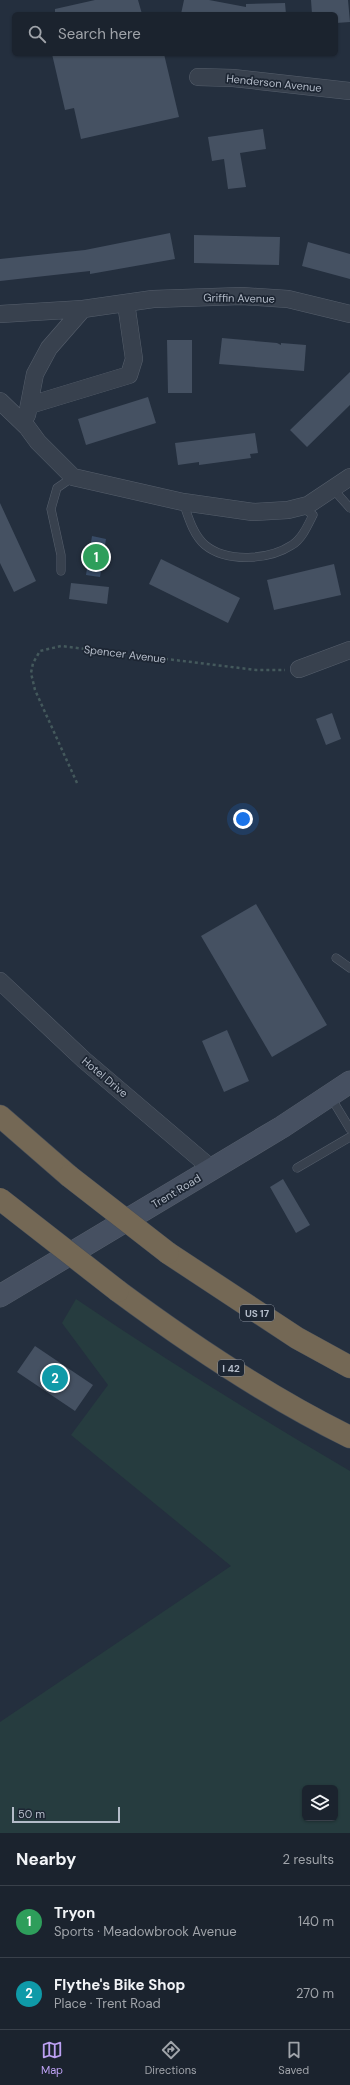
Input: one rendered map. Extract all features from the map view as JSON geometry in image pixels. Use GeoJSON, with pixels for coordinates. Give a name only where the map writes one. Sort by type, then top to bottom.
{"type":"FeatureCollection","features":[{"type":"Feature","properties":{"kind":"highway","name":"US 17"},"geometry":{"type":"LineString","coordinates":[[0,1116],[68,1176],[168,1252],[297,1338],[350,1367]]}},
{"type":"Feature","properties":{"kind":"highway","name":"I 42"},"geometry":{"type":"LineString","coordinates":[[0,1199],[118,1291],[207,1353],[271,1393],[350,1437]]}},
{"type":"Feature","properties":{"kind":"street","name":"Henderson Avenue"},"geometry":{"type":"LineString","coordinates":[[198,77],[232,78],[350,91]]}},
{"type":"Feature","properties":{"kind":"street","name":"Griffin Avenue"},"geometry":{"type":"LineString","coordinates":[[0,314],[83,309],[153,299],[242,296],[288,299],[350,314]]}},
{"type":"Feature","properties":{"kind":"street"},"geometry":{"type":"LineString","coordinates":[[30,405],[128,375],[134,359],[126,303]]}},
{"type":"Feature","properties":{"kind":"street"},"geometry":{"type":"LineString","coordinates":[[25,425],[35,374],[50,348],[83,309]]}},
{"type":"Feature","properties":{"kind":"street"},"geometry":{"type":"LineString","coordinates":[[0,401],[25,425],[38,442],[73,477],[183,502],[252,512],[288,510],[308,505],[350,477]]}},
{"type":"Feature","properties":{"kind":"street"},"geometry":{"type":"LineString","coordinates":[[298,669],[350,650]]}},
{"type":"Feature","properties":{"kind":"street","name":"Hotel Drive"},"geometry":{"type":"LineString","coordinates":[[0,981],[84,1060],[212,1170]]}},
{"type":"Feature","properties":{"kind":"street","name":"Trent Road"},"geometry":{"type":"LineString","coordinates":[[0,1296],[212,1170],[350,1082]]}},
{"type":"Feature","properties":{"kind":"lane"},"geometry":{"type":"LineString","coordinates":[[61,570],[61,554],[51,509],[57,488],[73,477]]}},
{"type":"Feature","properties":{"kind":"lane"},"geometry":{"type":"LineString","coordinates":[[333,489],[350,508]]}},
{"type":"Feature","properties":{"kind":"lane"},"geometry":{"type":"LineString","coordinates":[[183,502],[191,524],[204,544],[224,556],[236,558],[260,556],[294,545],[302,536],[313,515],[302,506]]}},
{"type":"Feature","properties":{"kind":"lane"},"geometry":{"type":"LineString","coordinates":[[336,958],[350,968]]}},
{"type":"Feature","properties":{"kind":"lane"},"geometry":{"type":"LineString","coordinates":[[330,1095],[350,1129]]}},
{"type":"Feature","properties":{"kind":"lane"},"geometry":{"type":"LineString","coordinates":[[297,1168],[350,1137]]}},
{"type":"Feature","properties":{"kind":"path","name":"Spencer Avenue"},"geometry":{"type":"LineString","coordinates":[[77,783],[35,690],[32,663],[40,651],[61,646],[256,670],[298,669]]}},
{"type":"Feature","properties":{"kind":"green space"},"geometry":{"type":"Polygon","coordinates":[[[76,1299],[143,1344],[280,1430],[350,1471],[350,1833],[0,1833],[0,1722],[231,1566],[71,1435],[108,1385],[62,1323],[76,1299]]]}},
{"type":"Feature","properties":{"kind":"water"},"geometry":{"type":"Polygon","coordinates":[[[92,536],[106,539],[100,577],[86,575],[92,536]]]}},
{"type":"Feature","properties":{"kind":"building"},"geometry":{"type":"Polygon","coordinates":[[[95,0],[138,0],[141,12],[55,12],[55,9],[95,0]]]}},
{"type":"Feature","properties":{"kind":"building"},"geometry":{"type":"Polygon","coordinates":[[[184,0],[209,0],[246,7],[246,4],[285,3],[286,12],[181,12],[184,0]]]}},
{"type":"Feature","properties":{"kind":"building"},"geometry":{"type":"Polygon","coordinates":[[[311,0],[348,0],[350,22],[338,23],[338,12],[312,12],[311,0]]]}},
{"type":"Feature","properties":{"kind":"building"},"geometry":{"type":"Polygon","coordinates":[[[52,56],[164,56],[179,117],[81,139],[74,108],[65,110],[52,56]]]}},
{"type":"Feature","properties":{"kind":"building"},"geometry":{"type":"Polygon","coordinates":[[[263,129],[266,149],[240,153],[246,187],[228,189],[224,159],[212,161],[208,137],[263,129]]]}},
{"type":"Feature","properties":{"kind":"building"},"geometry":{"type":"Polygon","coordinates":[[[170,233],[175,259],[90,274],[90,271],[0,281],[0,259],[85,250],[170,233]]]}},
{"type":"Feature","properties":{"kind":"building"},"geometry":{"type":"Polygon","coordinates":[[[194,235],[280,237],[279,265],[194,263],[194,235]]]}},
{"type":"Feature","properties":{"kind":"building"},"geometry":{"type":"Polygon","coordinates":[[[308,242],[350,254],[350,279],[302,266],[308,242]]]}},
{"type":"Feature","properties":{"kind":"building"},"geometry":{"type":"Polygon","coordinates":[[[222,338],[277,343],[281,345],[281,343],[306,345],[304,371],[219,364],[222,338]]]}},
{"type":"Feature","properties":{"kind":"building"},"geometry":{"type":"Polygon","coordinates":[[[167,340],[192,340],[192,393],[168,393],[167,340]]]}},
{"type":"Feature","properties":{"kind":"building"},"geometry":{"type":"Polygon","coordinates":[[[350,372],[350,405],[307,447],[290,430],[350,372]]]}},
{"type":"Feature","properties":{"kind":"building"},"geometry":{"type":"Polygon","coordinates":[[[148,397],[156,423],[86,445],[78,419],[148,397]]]}},
{"type":"Feature","properties":{"kind":"building"},"geometry":{"type":"Polygon","coordinates":[[[255,433],[258,453],[250,454],[251,458],[199,465],[199,462],[178,465],[175,443],[255,433]]]}},
{"type":"Feature","properties":{"kind":"building"},"geometry":{"type":"Polygon","coordinates":[[[0,503],[36,581],[14,592],[0,563],[0,503]]]}},
{"type":"Feature","properties":{"kind":"building"},"geometry":{"type":"Polygon","coordinates":[[[161,559],[240,598],[228,623],[149,584],[161,559]]]}},
{"type":"Feature","properties":{"kind":"building"},"geometry":{"type":"Polygon","coordinates":[[[334,564],[341,595],[274,610],[267,580],[334,564]]]}},
{"type":"Feature","properties":{"kind":"building"},"geometry":{"type":"Polygon","coordinates":[[[71,583],[109,587],[107,604],[69,599],[71,583]]]}},
{"type":"Feature","properties":{"kind":"building"},"geometry":{"type":"Polygon","coordinates":[[[332,713],[341,739],[326,745],[316,719],[332,713]]]}},
{"type":"Feature","properties":{"kind":"building"},"geometry":{"type":"Polygon","coordinates":[[[256,904],[327,1025],[272,1057],[201,936],[256,904]]]}},
{"type":"Feature","properties":{"kind":"building"},"geometry":{"type":"Polygon","coordinates":[[[227,1030],[249,1081],[224,1092],[202,1041],[227,1030]]]}},
{"type":"Feature","properties":{"kind":"building"},"geometry":{"type":"Polygon","coordinates":[[[283,1179],[310,1225],[296,1233],[270,1187],[283,1179]]]}},
{"type":"Feature","properties":{"kind":"building"},"geometry":{"type":"Polygon","coordinates":[[[35,1346],[93,1385],[75,1411],[17,1372],[35,1346]]]}},
{"type":"Feature","properties":{"kind":"place","name":"Tryon"},"geometry":{"type":"Point","coordinates":[96,557]}},
{"type":"Feature","properties":{"kind":"place","name":"Flythe's Bike Shop"},"geometry":{"type":"Point","coordinates":[55,1378]}}]}
